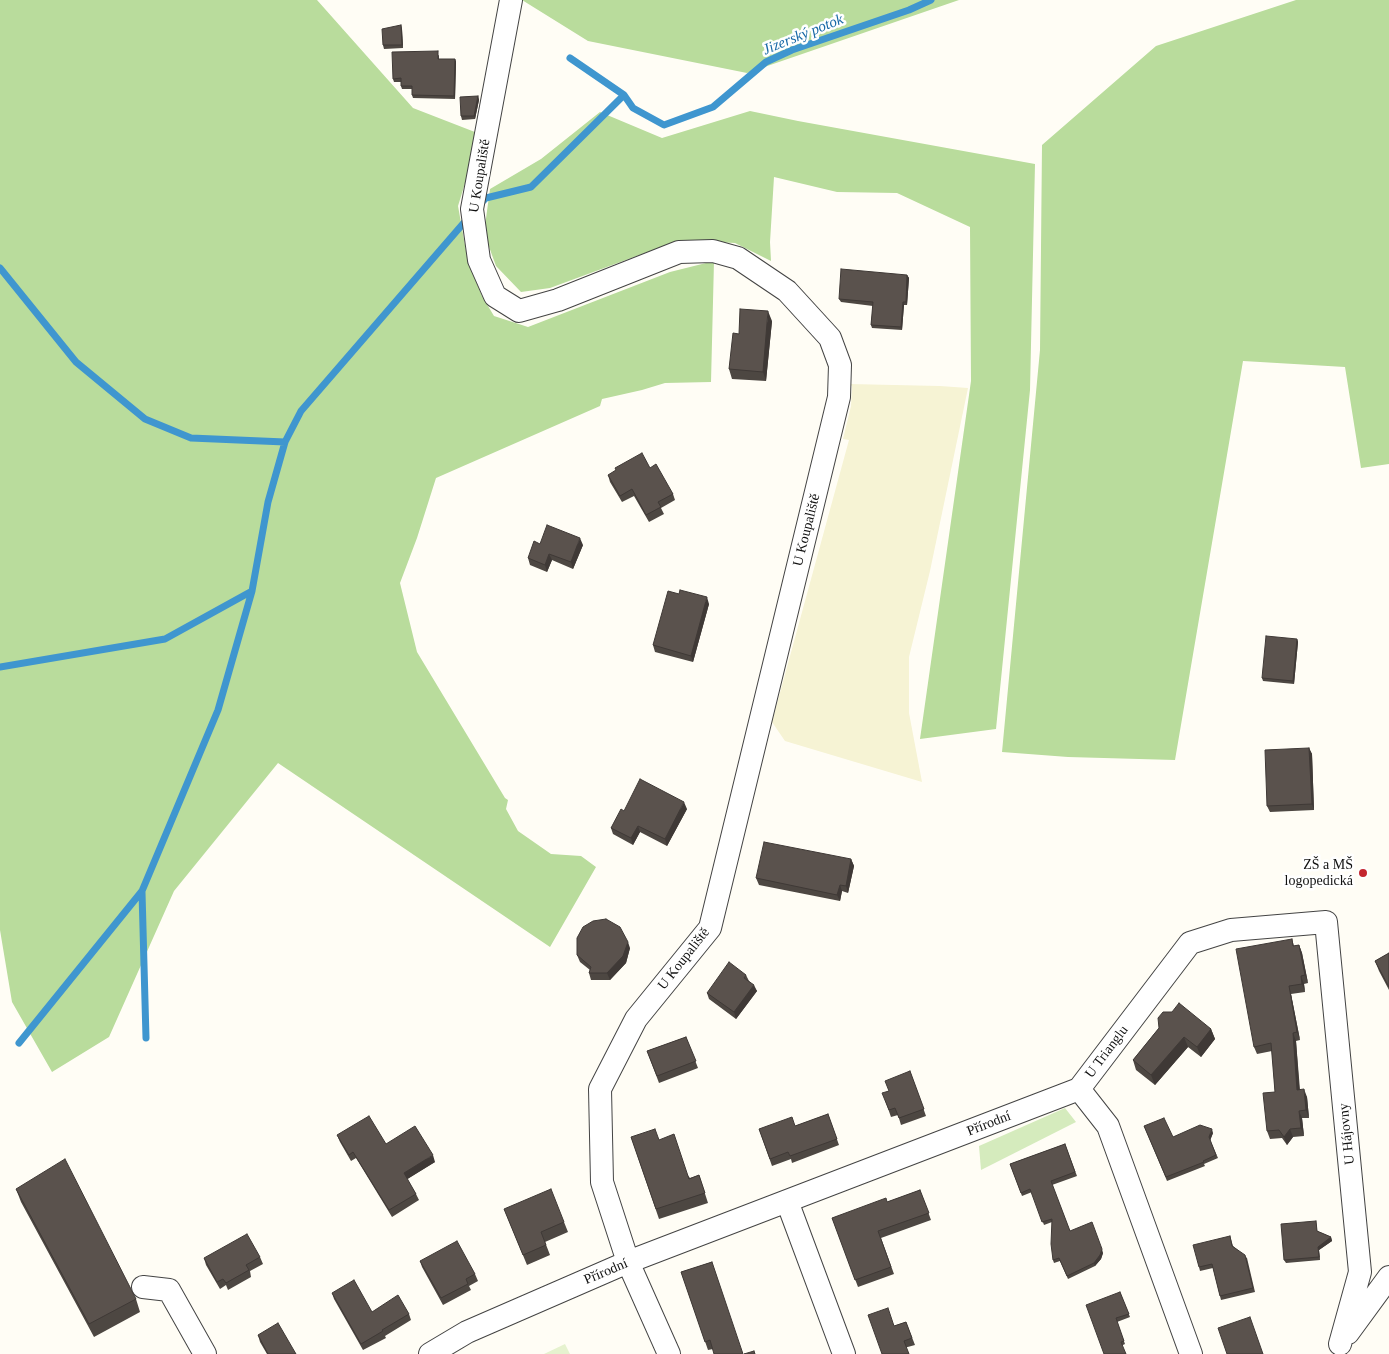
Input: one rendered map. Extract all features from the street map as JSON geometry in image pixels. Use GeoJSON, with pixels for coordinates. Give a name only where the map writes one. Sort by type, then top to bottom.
{"type":"FeatureCollection","features":[{"type":"Feature","properties":{"kind":"street","name":"U Koupaliště"},"geometry":{"type":"LineString","coordinates":[[511,0],[474,220],[479,260],[495,296],[518,311],[558,300],[680,252],[714,252],[738,258],[788,291],[830,338],[840,365],[839,397],[710,928],[636,1019],[600,1089],[602,1182],[628,1262],[669,1354]]}},
{"type":"Feature","properties":{"kind":"street","name":"U Trianglu"},"geometry":{"type":"LineString","coordinates":[[1191,1354],[1108,1126],[1080,1089],[1190,943],[1230,930],[1326,922]]}},
{"type":"Feature","properties":{"kind":"street","name":"U Hájovny"},"geometry":{"type":"LineString","coordinates":[[1326,922],[1360,1272],[1336,1349]]}},
{"type":"Feature","properties":{"kind":"street","name":"Přírodní"},"geometry":{"type":"LineString","coordinates":[[430,1354],[467,1332],[628,1262],[1080,1089]]}},
{"type":"Feature","properties":{"kind":"street"},"geometry":{"type":"LineString","coordinates":[[787,1202],[844,1354]]}},
{"type":"Feature","properties":{"kind":"street"},"geometry":{"type":"LineString","coordinates":[[1336,1349],[1389,1277]]}},
{"type":"Feature","properties":{"kind":"street"},"geometry":{"type":"LineString","coordinates":[[143,1287],[169,1290],[205,1354]]}},
{"type":"Feature","properties":{"kind":"shaded area"},"geometry":{"type":"Polygon","coordinates":[[[849,384],[968,388],[930,571],[909,657],[909,713],[922,782],[785,741],[772,722],[849,440],[843,439],[851,406],[852,386],[849,384]]]}},
{"type":"Feature","properties":{"kind":"green space"},"geometry":{"type":"Polygon","coordinates":[[[0,0],[317,0],[413,108],[480,134],[458,206],[468,262],[482,296],[494,316],[528,327],[670,272],[714,261],[711,382],[665,383],[602,399],[600,406],[436,478],[400,583],[417,652],[505,798],[508,800],[506,809],[518,831],[551,854],[581,856],[596,867],[550,947],[278,763],[174,891],[109,1037],[52,1072],[12,1002],[0,930],[0,0]]]}},
{"type":"Feature","properties":{"kind":"green space"},"geometry":{"type":"Polygon","coordinates":[[[522,0],[959,0],[747,73],[588,41],[522,0]]]}},
{"type":"Feature","properties":{"kind":"green space"},"geometry":{"type":"Polygon","coordinates":[[[1296,0],[1389,0],[1389,464],[1361,468],[1345,367],[1243,361],[1175,760],[1068,757],[1002,752],[1040,350],[1042,145],[1156,46],[1296,0]]]}},
{"type":"Feature","properties":{"kind":"green space"},"geometry":{"type":"Polygon","coordinates":[[[750,111],[1035,164],[1030,390],[996,729],[920,739],[971,381],[970,227],[897,193],[837,192],[774,177],[770,242],[771,261],[735,243],[680,240],[550,288],[521,292],[496,266],[484,233],[490,189],[541,159],[600,112],[662,138],[750,111]]]}},
{"type":"Feature","properties":{"kind":"green space"},"geometry":{"type":"Polygon","coordinates":[[[1065,1108],[1076,1122],[981,1170],[979,1146],[1065,1108]]]}},
{"type":"Feature","properties":{"kind":"green space"},"geometry":{"type":"Polygon","coordinates":[[[565,1344],[570,1354],[544,1354],[565,1344]]]}},
{"type":"Feature","properties":{"kind":"building"},"geometry":{"type":"Polygon","coordinates":[[[401,25],[402,45],[383,45],[382,29],[401,25]]]}},
{"type":"Feature","properties":{"kind":"building"},"geometry":{"type":"Polygon","coordinates":[[[438,51],[438,59],[455,59],[454,96],[412,95],[412,86],[401,86],[401,78],[393,79],[392,52],[438,51]]]}},
{"type":"Feature","properties":{"kind":"building"},"geometry":{"type":"Polygon","coordinates":[[[478,96],[474,116],[461,116],[460,97],[478,96]]]}},
{"type":"Feature","properties":{"kind":"building"},"geometry":{"type":"Polygon","coordinates":[[[841,269],[907,275],[906,302],[903,302],[901,327],[871,325],[873,302],[839,299],[841,269]]]}},
{"type":"Feature","properties":{"kind":"building"},"geometry":{"type":"Polygon","coordinates":[[[740,309],[768,311],[763,372],[729,369],[733,333],[739,334],[740,309]]]}},
{"type":"Feature","properties":{"kind":"building"},"geometry":{"type":"Polygon","coordinates":[[[642,453],[650,468],[656,464],[673,494],[658,502],[661,507],[646,515],[632,489],[620,496],[608,475],[616,470],[615,468],[642,453]]]}},
{"type":"Feature","properties":{"kind":"building"},"geometry":{"type":"Polygon","coordinates":[[[547,525],[580,538],[571,562],[549,554],[545,565],[528,558],[534,541],[540,544],[547,525]]]}},
{"type":"Feature","properties":{"kind":"building"},"geometry":{"type":"Polygon","coordinates":[[[680,590],[707,597],[691,656],[653,645],[668,591],[679,594],[680,590]]]}},
{"type":"Feature","properties":{"kind":"building"},"geometry":{"type":"Polygon","coordinates":[[[1266,636],[1297,639],[1293,681],[1262,678],[1266,636]]]}},
{"type":"Feature","properties":{"kind":"building"},"geometry":{"type":"Polygon","coordinates":[[[1309,748],[1312,804],[1267,806],[1265,750],[1309,748]]]}},
{"type":"Feature","properties":{"kind":"building"},"geometry":{"type":"Polygon","coordinates":[[[640,779],[684,802],[665,839],[638,826],[631,838],[611,828],[621,809],[624,811],[640,779]]]}},
{"type":"Feature","properties":{"kind":"building"},"geometry":{"type":"Polygon","coordinates":[[[764,842],[851,859],[846,886],[840,885],[837,895],[756,878],[764,842]]]}},
{"type":"Feature","properties":{"kind":"building"},"geometry":{"type":"Polygon","coordinates":[[[606,919],[620,927],[628,942],[623,956],[607,973],[589,973],[591,967],[577,955],[577,938],[583,927],[593,921],[606,919]]]}},
{"type":"Feature","properties":{"kind":"building"},"geometry":{"type":"Polygon","coordinates":[[[1292,939],[1293,946],[1299,945],[1305,975],[1301,976],[1302,984],[1289,986],[1297,1032],[1293,1033],[1297,1090],[1304,1089],[1306,1110],[1299,1111],[1301,1128],[1290,1129],[1284,1137],[1279,1130],[1267,1131],[1263,1093],[1275,1092],[1271,1043],[1254,1047],[1236,949],[1292,939]]]}},
{"type":"Feature","properties":{"kind":"building"},"geometry":{"type":"Polygon","coordinates":[[[1389,953],[1389,987],[1375,961],[1389,953]]]}},
{"type":"Feature","properties":{"kind":"building"},"geometry":{"type":"Polygon","coordinates":[[[729,962],[746,975],[744,978],[754,985],[734,1012],[707,993],[729,962]]]}},
{"type":"Feature","properties":{"kind":"building"},"geometry":{"type":"Polygon","coordinates":[[[1179,1003],[1211,1029],[1197,1047],[1184,1037],[1151,1075],[1133,1060],[1159,1028],[1158,1018],[1163,1012],[1172,1012],[1179,1003]]]}},
{"type":"Feature","properties":{"kind":"building"},"geometry":{"type":"Polygon","coordinates":[[[686,1037],[696,1061],[657,1076],[647,1051],[686,1037]]]}},
{"type":"Feature","properties":{"kind":"building"},"geometry":{"type":"Polygon","coordinates":[[[910,1071],[924,1109],[899,1118],[895,1108],[889,1110],[882,1093],[889,1091],[885,1081],[910,1071]]]}},
{"type":"Feature","properties":{"kind":"building"},"geometry":{"type":"Polygon","coordinates":[[[828,1114],[837,1139],[790,1156],[788,1152],[770,1159],[759,1129],[792,1117],[795,1126],[828,1114]]]}},
{"type":"Feature","properties":{"kind":"building"},"geometry":{"type":"Polygon","coordinates":[[[369,1116],[386,1144],[415,1126],[433,1155],[404,1173],[416,1194],[389,1210],[353,1152],[349,1155],[337,1135],[369,1116]]]}},
{"type":"Feature","properties":{"kind":"building"},"geometry":{"type":"Polygon","coordinates":[[[1164,1118],[1173,1137],[1200,1125],[1212,1129],[1209,1137],[1216,1155],[1204,1162],[1166,1177],[1144,1126],[1164,1118]]]}},
{"type":"Feature","properties":{"kind":"building"},"geometry":{"type":"Polygon","coordinates":[[[655,1129],[659,1140],[674,1134],[689,1179],[699,1175],[705,1193],[656,1209],[631,1137],[655,1129]]]}},
{"type":"Feature","properties":{"kind":"building"},"geometry":{"type":"Polygon","coordinates":[[[1065,1144],[1075,1172],[1051,1181],[1070,1231],[1092,1222],[1102,1249],[1094,1263],[1067,1276],[1059,1258],[1053,1260],[1051,1244],[1052,1219],[1042,1222],[1030,1189],[1021,1193],[1010,1164],[1065,1144]]]}},
{"type":"Feature","properties":{"kind":"building"},"geometry":{"type":"Polygon","coordinates":[[[65,1159],[136,1299],[89,1324],[16,1189],[65,1159]]]}},
{"type":"Feature","properties":{"kind":"building"},"geometry":{"type":"Polygon","coordinates":[[[551,1189],[564,1222],[541,1232],[546,1245],[523,1255],[504,1209],[551,1189]]]}},
{"type":"Feature","properties":{"kind":"building"},"geometry":{"type":"Polygon","coordinates":[[[920,1190],[929,1213],[878,1231],[891,1267],[855,1280],[832,1218],[886,1198],[887,1202],[920,1190]]]}},
{"type":"Feature","properties":{"kind":"building"},"geometry":{"type":"Polygon","coordinates":[[[1316,1221],[1317,1231],[1331,1237],[1318,1247],[1319,1257],[1284,1260],[1281,1224],[1316,1221]]]}},
{"type":"Feature","properties":{"kind":"building"},"geometry":{"type":"Polygon","coordinates":[[[247,1234],[260,1257],[246,1265],[249,1270],[226,1283],[223,1279],[217,1282],[204,1258],[247,1234]]]}},
{"type":"Feature","properties":{"kind":"building"},"geometry":{"type":"Polygon","coordinates":[[[1230,1236],[1232,1246],[1245,1255],[1253,1288],[1220,1296],[1212,1264],[1199,1267],[1193,1245],[1230,1236]]]}},
{"type":"Feature","properties":{"kind":"building"},"geometry":{"type":"Polygon","coordinates":[[[457,1241],[475,1274],[466,1279],[468,1284],[441,1298],[420,1261],[457,1241]]]}},
{"type":"Feature","properties":{"kind":"building"},"geometry":{"type":"Polygon","coordinates":[[[712,1262],[743,1354],[714,1354],[710,1340],[705,1342],[681,1272],[712,1262]]]}},
{"type":"Feature","properties":{"kind":"building"},"geometry":{"type":"Polygon","coordinates":[[[354,1280],[372,1312],[398,1295],[409,1314],[361,1344],[332,1293],[354,1280]]]}},
{"type":"Feature","properties":{"kind":"building"},"geometry":{"type":"Polygon","coordinates":[[[1120,1292],[1129,1314],[1116,1318],[1124,1341],[1121,1342],[1126,1354],[1104,1354],[1086,1305],[1120,1292]]]}},
{"type":"Feature","properties":{"kind":"building"},"geometry":{"type":"Polygon","coordinates":[[[888,1308],[894,1326],[906,1322],[912,1338],[904,1341],[909,1354],[882,1354],[868,1315],[888,1308]]]}},
{"type":"Feature","properties":{"kind":"building"},"geometry":{"type":"Polygon","coordinates":[[[1250,1317],[1263,1354],[1227,1354],[1218,1328],[1250,1317]]]}},
{"type":"Feature","properties":{"kind":"building"},"geometry":{"type":"Polygon","coordinates":[[[278,1323],[296,1354],[268,1354],[258,1335],[278,1323]]]}},
{"type":"Feature","properties":{"kind":"building"},"geometry":{"type":"Polygon","coordinates":[[[754,1351],[755,1354],[744,1354],[754,1351]]]}},
{"type":"Feature","properties":{"kind":"waterway","name":"Jizerský potok"},"geometry":{"type":"LineString","coordinates":[[570,58],[624,95],[633,108],[664,125],[713,107],[766,62],[792,50],[909,10],[931,0]]}},
{"type":"Feature","properties":{"kind":"waterway"},"geometry":{"type":"LineString","coordinates":[[480,204],[486,198],[531,187],[624,95]]}},
{"type":"Feature","properties":{"kind":"waterway"},"geometry":{"type":"LineString","coordinates":[[0,667],[165,639],[252,591],[268,502],[285,442],[301,411],[468,218]]}},
{"type":"Feature","properties":{"kind":"waterway"},"geometry":{"type":"LineString","coordinates":[[0,268],[76,362],[145,419],[191,438],[285,442]]}},
{"type":"Feature","properties":{"kind":"waterway"},"geometry":{"type":"LineString","coordinates":[[19,1043],[142,891],[218,710],[252,591]]}},
{"type":"Feature","properties":{"kind":"waterway"},"geometry":{"type":"LineString","coordinates":[[142,892],[146,1038]]}},
{"type":"Feature","properties":{"kind":"place","name":"ZŠ a MŠ logopedická"},"geometry":{"type":"Point","coordinates":[1363,873]}}]}
